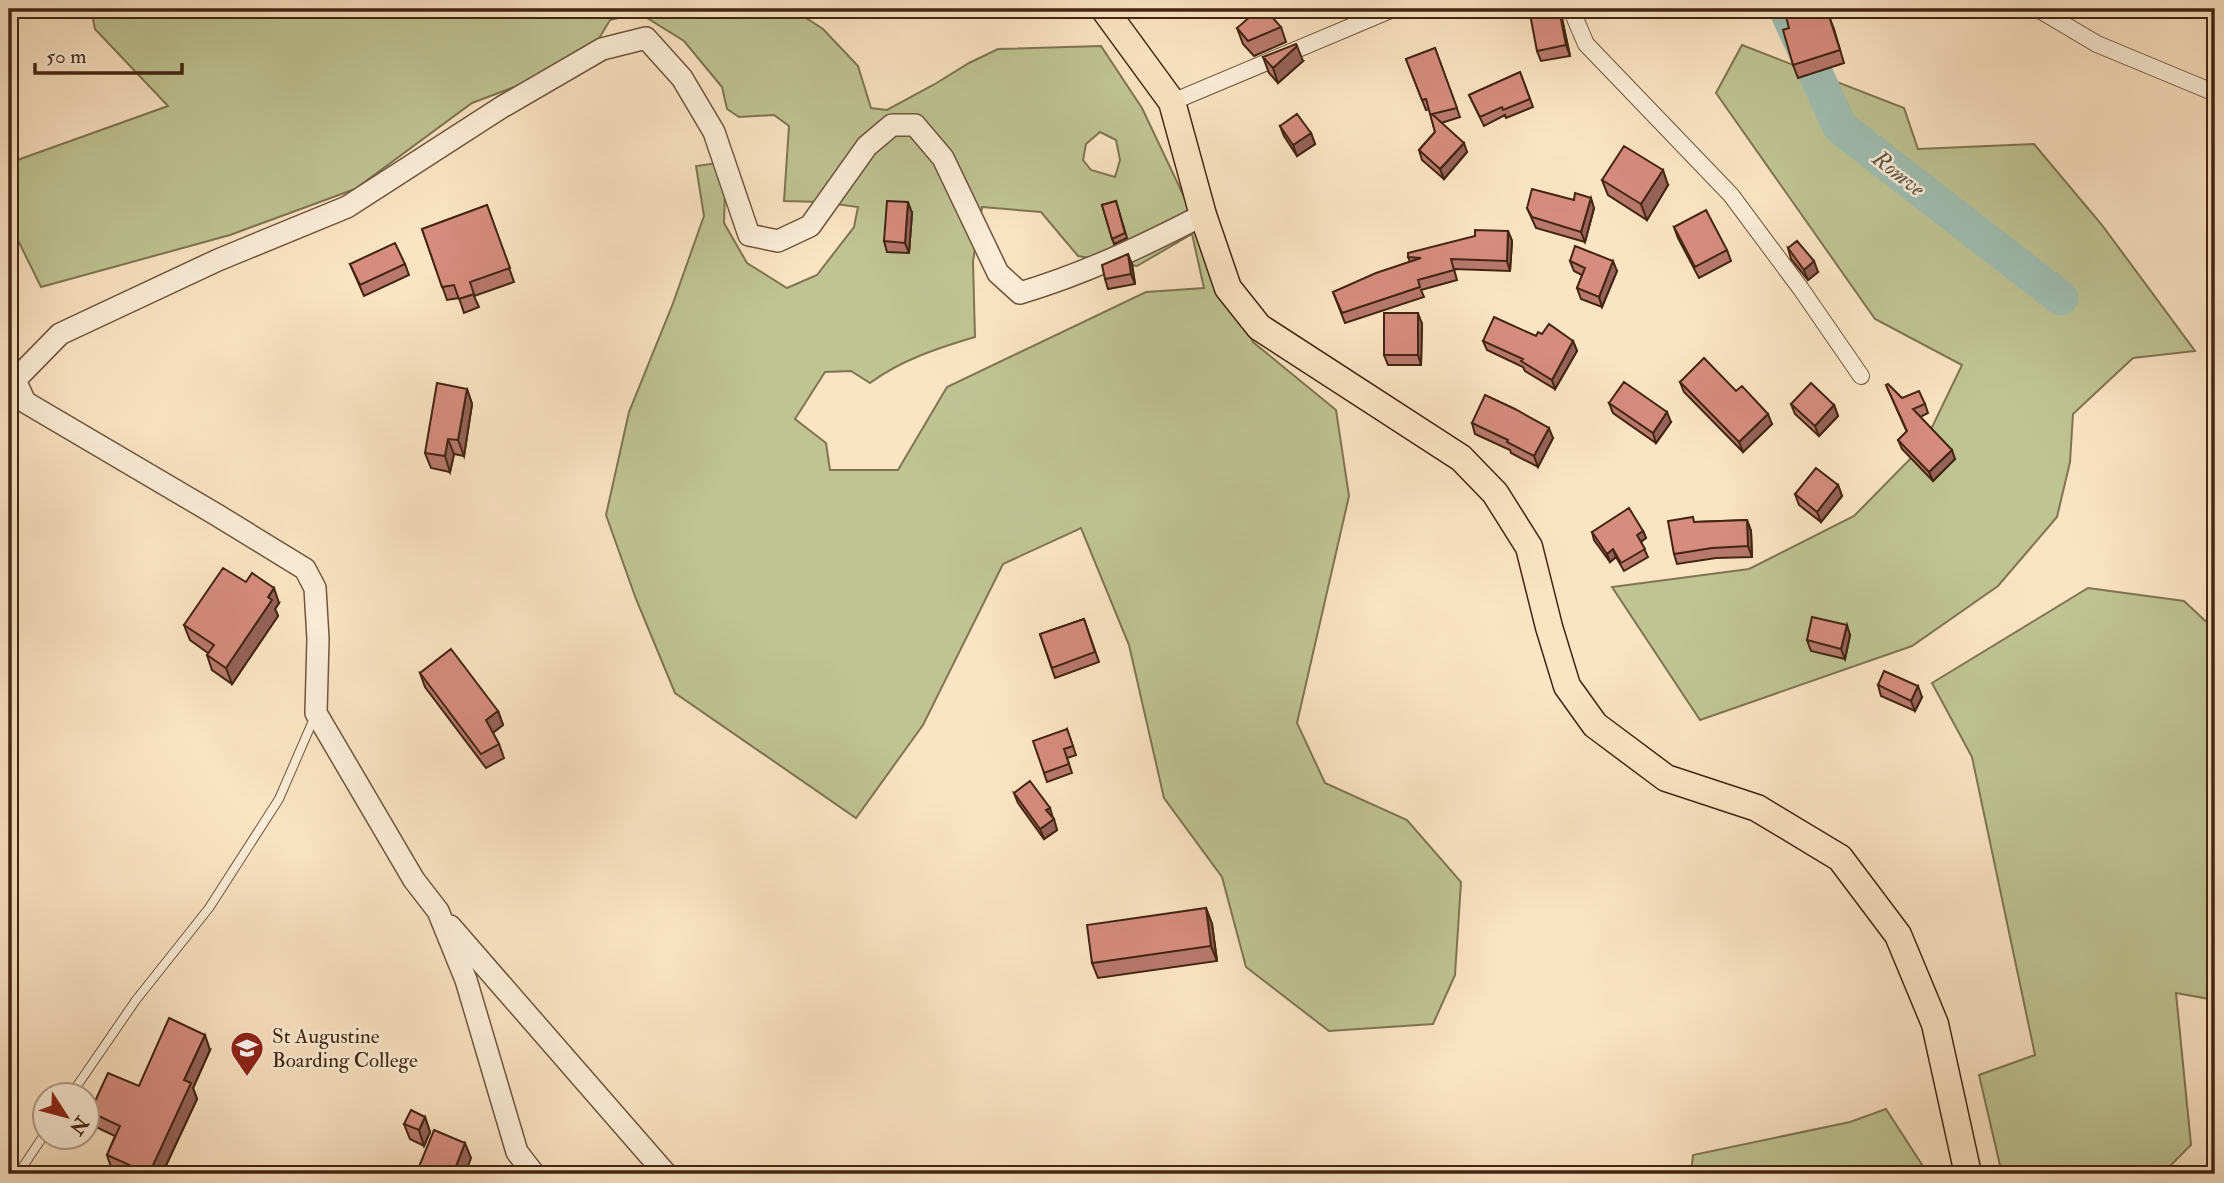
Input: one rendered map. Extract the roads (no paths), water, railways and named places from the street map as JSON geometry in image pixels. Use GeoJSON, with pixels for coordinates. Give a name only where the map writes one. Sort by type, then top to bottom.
{"type":"FeatureCollection","features":[{"type":"Feature","properties":{"kind":"highway"},"geometry":{"type":"LineString","coordinates":[[1104,9],[1172,102],[1203,215],[1228,288],[1259,327],[1461,458],[1495,493],[1529,547],[1567,686],[1595,725],[1666,778],[1757,808],[1840,858],[1898,935],[1935,1024],[1968,1174]]}},
{"type":"Feature","properties":{"kind":"street"},"geometry":{"type":"LineString","coordinates":[[1172,102],[1393,9]]}},
{"type":"Feature","properties":{"kind":"street"},"geometry":{"type":"LineString","coordinates":[[1571,9],[1586,44],[1731,195],[1861,376]]}},
{"type":"Feature","properties":{"kind":"street"},"geometry":{"type":"LineString","coordinates":[[2038,9],[2097,44],[2215,93]]}},
{"type":"Feature","properties":{"kind":"street"},"geometry":{"type":"LineString","coordinates":[[666,1174],[438,911],[407,868],[316,713],[318,639],[315,588],[305,569],[25,402],[15,380],[60,334],[218,260],[347,207],[502,107],[602,49],[646,38],[682,78],[714,132],[748,235],[778,242],[810,226],[866,146],[892,125],[915,125],[943,158],[998,273],[1020,293],[1060,281],[1135,250],[1203,215]]}},
{"type":"Feature","properties":{"kind":"street"},"geometry":{"type":"LineString","coordinates":[[438,911],[466,980],[517,1152],[534,1174]]}},
{"type":"Feature","properties":{"kind":"lane"},"geometry":{"type":"LineString","coordinates":[[80,1082],[136,1000],[209,908],[265,821],[279,799],[316,713]]}},
{"type":"Feature","properties":{"kind":"lane"},"geometry":{"type":"LineString","coordinates":[[19,1174],[33,1152]]}},
{"type":"Feature","properties":{"kind":"waterway","name":"Romve"},"geometry":{"type":"LineString","coordinates":[[1786,9],[1840,127],[2061,298]]}},
{"type":"Feature","properties":{"kind":"place","name":"St Augustine Boarding College"},"geometry":{"type":"Point","coordinates":[247,1078]}}]}
